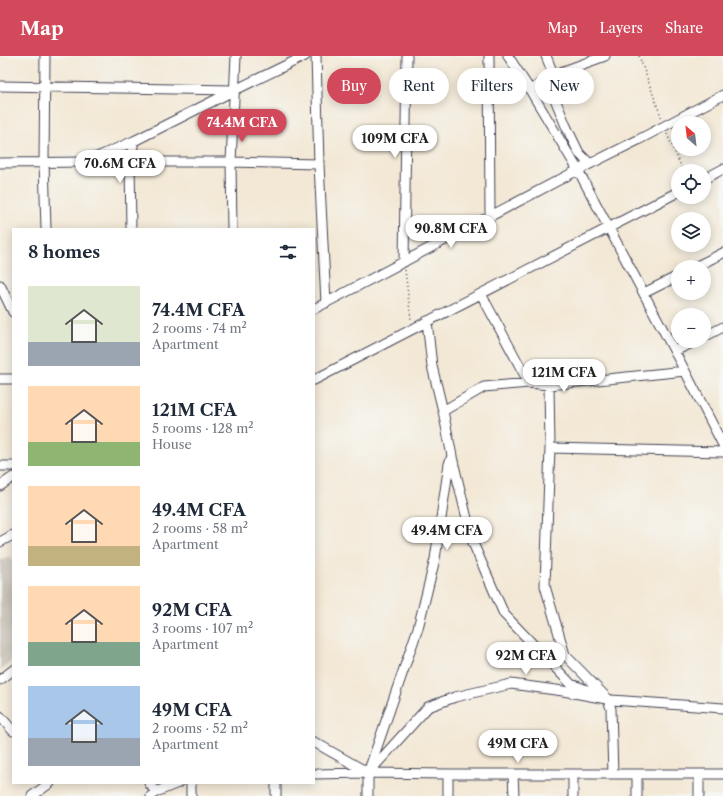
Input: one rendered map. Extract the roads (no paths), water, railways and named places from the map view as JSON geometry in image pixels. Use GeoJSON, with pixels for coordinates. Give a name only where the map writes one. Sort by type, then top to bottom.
{"type":"FeatureCollection","features":[{"type":"Feature","properties":{"kind":"street"},"geometry":{"type":"LineString","coordinates":[[45,56],[44,162],[46,228]]}},
{"type":"Feature","properties":{"kind":"street"},"geometry":{"type":"LineString","coordinates":[[232,228],[231,162],[236,56]]}},
{"type":"Feature","properties":{"kind":"street"},"geometry":{"type":"LineString","coordinates":[[85,162],[134,141],[306,56]]}},
{"type":"Feature","properties":{"kind":"street"},"geometry":{"type":"LineString","coordinates":[[316,56],[319,164],[326,303]]}},
{"type":"Feature","properties":{"kind":"street"},"geometry":{"type":"LineString","coordinates":[[404,262],[407,56]]}},
{"type":"Feature","properties":{"kind":"street"},"geometry":{"type":"LineString","coordinates":[[489,56],[490,217]]}},
{"type":"Feature","properties":{"kind":"street"},"geometry":{"type":"LineString","coordinates":[[508,56],[578,170],[675,351],[723,445]]}},
{"type":"Feature","properties":{"kind":"street"},"geometry":{"type":"LineString","coordinates":[[546,56],[551,68]]}},
{"type":"Feature","properties":{"kind":"street"},"geometry":{"type":"LineString","coordinates":[[572,68],[605,56]]}},
{"type":"Feature","properties":{"kind":"street"},"geometry":{"type":"LineString","coordinates":[[0,86],[235,90]]}},
{"type":"Feature","properties":{"kind":"street"},"geometry":{"type":"LineString","coordinates":[[530,90],[535,87]]}},
{"type":"Feature","properties":{"kind":"street"},"geometry":{"type":"LineString","coordinates":[[315,308],[723,95]]}},
{"type":"Feature","properties":{"kind":"street"},"geometry":{"type":"LineString","coordinates":[[557,104],[579,153],[590,164]]}},
{"type":"Feature","properties":{"kind":"street"},"geometry":{"type":"LineString","coordinates":[[131,228],[130,162],[134,141]]}},
{"type":"Feature","properties":{"kind":"street"},"geometry":{"type":"LineString","coordinates":[[0,163],[231,162],[319,164]]}},
{"type":"Feature","properties":{"kind":"street"},"geometry":{"type":"LineString","coordinates":[[711,175],[723,169]]}},
{"type":"Feature","properties":{"kind":"street"},"geometry":{"type":"LineString","coordinates":[[315,379],[671,196]]}},
{"type":"Feature","properties":{"kind":"street"},"geometry":{"type":"LineString","coordinates":[[709,260],[723,253]]}},
{"type":"Feature","properties":{"kind":"street"},"geometry":{"type":"LineString","coordinates":[[644,293],[671,280]]}},
{"type":"Feature","properties":{"kind":"street"},"geometry":{"type":"LineString","coordinates":[[0,285],[6,294],[12,309]]}},
{"type":"Feature","properties":{"kind":"street"},"geometry":{"type":"LineString","coordinates":[[481,294],[529,383]]}},
{"type":"Feature","properties":{"kind":"street"},"geometry":{"type":"LineString","coordinates":[[427,321],[432,366],[473,543],[504,614],[571,684],[608,699]]}},
{"type":"Feature","properties":{"kind":"street"},"geometry":{"type":"LineString","coordinates":[[711,334],[723,328]]}},
{"type":"Feature","properties":{"kind":"street"},"geometry":{"type":"LineString","coordinates":[[675,351],[681,348]]}},
{"type":"Feature","properties":{"kind":"street"},"geometry":{"type":"LineString","coordinates":[[443,411],[484,387],[529,383],[548,385],[685,371]]}},
{"type":"Feature","properties":{"kind":"street"},"geometry":{"type":"LineString","coordinates":[[0,379],[12,379]]}},
{"type":"Feature","properties":{"kind":"street"},"geometry":{"type":"LineString","coordinates":[[548,385],[550,448],[545,586],[564,655],[608,699],[611,709],[612,774]]}},
{"type":"Feature","properties":{"kind":"street"},"geometry":{"type":"LineString","coordinates":[[550,448],[723,452]]}},
{"type":"Feature","properties":{"kind":"street"},"geometry":{"type":"LineString","coordinates":[[368,796],[368,773],[418,628],[436,559],[449,464],[452,456]]}},
{"type":"Feature","properties":{"kind":"street"},"geometry":{"type":"LineString","coordinates":[[0,466],[12,466]]}},
{"type":"Feature","properties":{"kind":"street"},"geometry":{"type":"LineString","coordinates":[[0,486],[12,478]]}},
{"type":"Feature","properties":{"kind":"street"},"geometry":{"type":"LineString","coordinates":[[0,542],[12,536]]}},
{"type":"Feature","properties":{"kind":"street"},"geometry":{"type":"LineString","coordinates":[[0,680],[12,671]]}},
{"type":"Feature","properties":{"kind":"street"},"geometry":{"type":"LineString","coordinates":[[368,773],[428,707],[456,697],[511,684],[608,699],[723,708]]}},
{"type":"Feature","properties":{"kind":"street"},"geometry":{"type":"LineString","coordinates":[[0,716],[12,730]]}},
{"type":"Feature","properties":{"kind":"street"},"geometry":{"type":"LineString","coordinates":[[315,743],[368,773]]}},
{"type":"Feature","properties":{"kind":"street"},"geometry":{"type":"LineString","coordinates":[[315,774],[723,774]]}},
{"type":"Feature","properties":{"kind":"street"},"geometry":{"type":"LineString","coordinates":[[448,774],[448,796]]}},
{"type":"Feature","properties":{"kind":"street"},"geometry":{"type":"LineString","coordinates":[[514,774],[514,796]]}},
{"type":"Feature","properties":{"kind":"street"},"geometry":{"type":"LineString","coordinates":[[572,796],[573,774]]}},
{"type":"Feature","properties":{"kind":"street"},"geometry":{"type":"LineString","coordinates":[[637,774],[637,796]]}},
{"type":"Feature","properties":{"kind":"street"},"geometry":{"type":"LineString","coordinates":[[699,774],[699,796]]}},
{"type":"Feature","properties":{"kind":"street"},"geometry":{"type":"LineString","coordinates":[[32,796],[49,784]]}},
{"type":"Feature","properties":{"kind":"street"},"geometry":{"type":"LineString","coordinates":[[149,784],[154,794],[176,784]]}},
{"type":"Feature","properties":{"kind":"street"},"geometry":{"type":"LineString","coordinates":[[191,784],[191,796]]}},
{"type":"Feature","properties":{"kind":"street"},"geometry":{"type":"LineString","coordinates":[[276,784],[276,796]]}}]}
